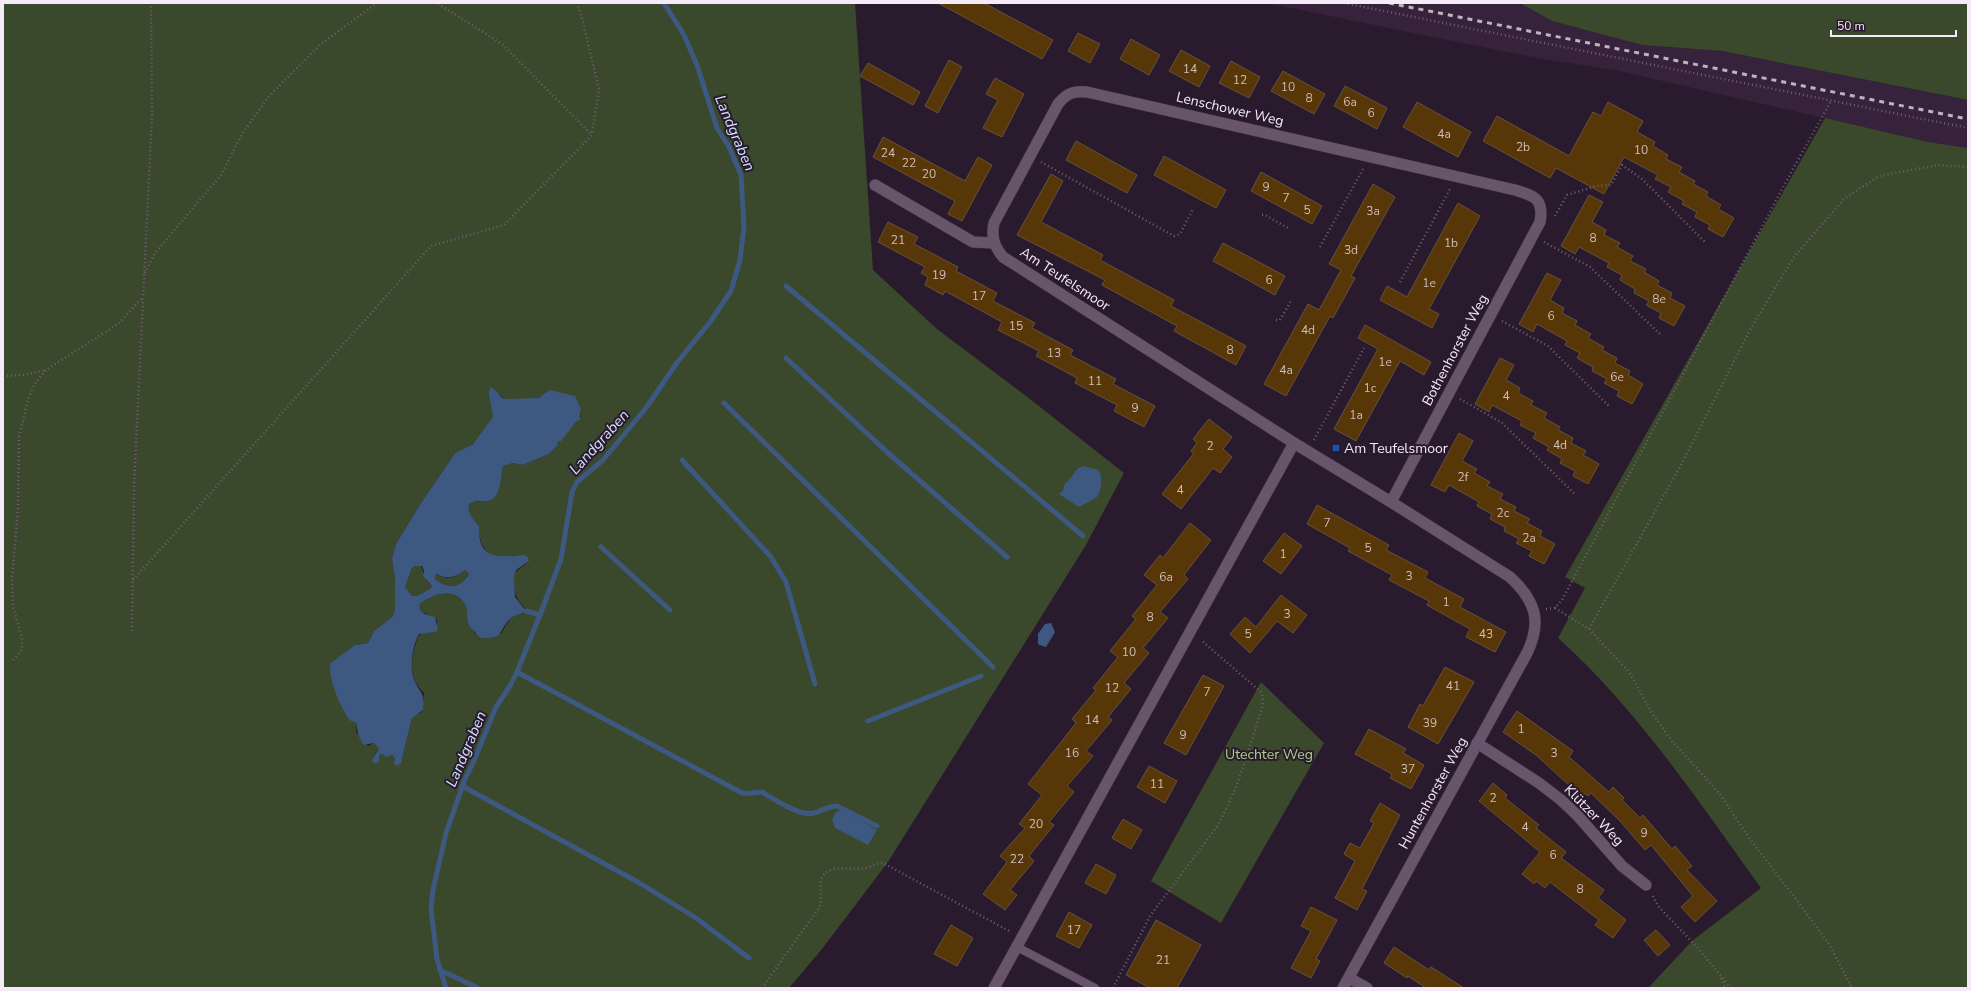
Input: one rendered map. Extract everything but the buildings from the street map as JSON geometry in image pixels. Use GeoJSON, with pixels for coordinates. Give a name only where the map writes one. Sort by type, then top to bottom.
{"type":"FeatureCollection","features":[{"type":"Feature","properties":{"kind":"street","name":"Lenschower Weg"},"geometry":{"type":"LineString","coordinates":[[994,243],[991,234],[994,223],[1058,104],[1068,94],[1079,91],[1370,156],[1530,194],[1539,201],[1541,216]]}},
{"type":"Feature","properties":{"kind":"street"},"geometry":{"type":"LineString","coordinates":[[875,185],[973,242],[994,243]]}},
{"type":"Feature","properties":{"kind":"street","name":"Bothenhorster Weg"},"geometry":{"type":"LineString","coordinates":[[1391,502],[1533,236],[1541,216]]}},
{"type":"Feature","properties":{"kind":"street","name":"Am Teufelsmoor"},"geometry":{"type":"LineString","coordinates":[[994,243],[1003,257],[1294,443],[1391,502],[1510,578],[1521,587],[1533,608]]}},
{"type":"Feature","properties":{"kind":"street"},"geometry":{"type":"LineString","coordinates":[[994,988],[1294,443]]}},
{"type":"Feature","properties":{"kind":"street","name":"Huntenhorster Weg"},"geometry":{"type":"LineString","coordinates":[[1343,988],[1532,641],[1536,629],[1533,608]]}},
{"type":"Feature","properties":{"kind":"street","name":"Klützer Weg"},"geometry":{"type":"LineString","coordinates":[[1476,744],[1539,783],[1561,800],[1577,815],[1622,866],[1646,885]]}},
{"type":"Feature","properties":{"kind":"street"},"geometry":{"type":"LineString","coordinates":[[1349,978],[1367,988]]}},
{"type":"Feature","properties":{"kind":"lane"},"geometry":{"type":"LineString","coordinates":[[1019,943],[1095,988]]}},
{"type":"Feature","properties":{"kind":"path"},"geometry":{"type":"LineString","coordinates":[[132,631],[134,486],[152,115],[151,3]]}},
{"type":"Feature","properties":{"kind":"path"},"geometry":{"type":"LineString","coordinates":[[144,275],[155,253],[221,175],[242,134],[270,95],[321,44],[377,3]]}},
{"type":"Feature","properties":{"kind":"path"},"geometry":{"type":"LineString","coordinates":[[437,3],[502,44],[592,134]]}},
{"type":"Feature","properties":{"kind":"path"},"geometry":{"type":"LineString","coordinates":[[133,580],[431,246],[504,225],[592,134],[599,89],[581,14],[576,3]]}},
{"type":"Feature","properties":{"kind":"path"},"geometry":{"type":"LineString","coordinates":[[1344,3],[1968,128]]}},
{"type":"Feature","properties":{"kind":"path"},"geometry":{"type":"LineString","coordinates":[[1555,608],[1566,593],[1794,167],[1831,101]]}},
{"type":"Feature","properties":{"kind":"path"},"geometry":{"type":"LineString","coordinates":[[1030,156],[1174,236],[1180,234],[1193,209]]}},
{"type":"Feature","properties":{"kind":"path"},"geometry":{"type":"LineString","coordinates":[[1320,247],[1370,156]]}},
{"type":"Feature","properties":{"kind":"path"},"geometry":{"type":"LineString","coordinates":[[1541,216],[1554,218],[1567,195],[1596,186],[1611,185],[1622,165],[1642,179],[1705,242]]}},
{"type":"Feature","properties":{"kind":"path"},"geometry":{"type":"LineString","coordinates":[[1589,629],[1681,466],[1751,328],[1794,258],[1844,198],[1879,176],[1938,165],[1968,167]]}},
{"type":"Feature","properties":{"kind":"path"},"geometry":{"type":"LineString","coordinates":[[1400,282],[1457,176]]}},
{"type":"Feature","properties":{"kind":"path"},"geometry":{"type":"LineString","coordinates":[[1262,215],[1265,215],[1290,228]]}},
{"type":"Feature","properties":{"kind":"path"},"geometry":{"type":"LineString","coordinates":[[1533,236],[1590,267],[1662,336]]}},
{"type":"Feature","properties":{"kind":"path"},"geometry":{"type":"LineString","coordinates":[[12,660],[22,650],[22,638],[13,607],[12,578],[18,509],[19,437],[28,399],[34,385],[46,370],[118,324],[143,297]]}},
{"type":"Feature","properties":{"kind":"path"},"geometry":{"type":"LineString","coordinates":[[1276,320],[1280,320],[1292,299]]}},
{"type":"Feature","properties":{"kind":"path"},"geometry":{"type":"LineString","coordinates":[[1491,315],[1548,346],[1609,406]]}},
{"type":"Feature","properties":{"kind":"path"},"geometry":{"type":"LineString","coordinates":[[1309,452],[1364,348]]}},
{"type":"Feature","properties":{"kind":"path"},"geometry":{"type":"LineString","coordinates":[[3,376],[23,375],[46,370]]}},
{"type":"Feature","properties":{"kind":"path"},"geometry":{"type":"LineString","coordinates":[[1449,393],[1502,423],[1574,493]]}},
{"type":"Feature","properties":{"kind":"path"},"geometry":{"type":"LineString","coordinates":[[1533,608],[1555,608],[1589,629],[1629,672],[1652,713],[1672,741],[1719,793],[1752,842],[1829,944],[1852,988]]}},
{"type":"Feature","properties":{"kind":"path"},"geometry":{"type":"LineString","coordinates":[[1113,988],[1150,916],[1216,828],[1225,812],[1233,796],[1262,708],[1263,697],[1261,692],[1191,631]]}},
{"type":"Feature","properties":{"kind":"path"},"geometry":{"type":"LineString","coordinates":[[762,988],[819,908],[823,897],[821,884],[823,876],[828,872],[842,869],[864,869],[876,863],[883,863],[1019,943]]}},
{"type":"Feature","properties":{"kind":"path"},"geometry":{"type":"LineString","coordinates":[[1646,885],[1658,906],[1696,946],[1731,988]]}},
{"type":"Feature","properties":{"kind":"path"},"geometry":{"type":"LineString","coordinates":[[1720,975],[1725,988]]}},
{"type":"Feature","properties":{"kind":"shaded area"},"geometry":{"type":"Polygon","coordinates":[[[1266,3],[1524,4],[1552,21],[1642,45],[1722,51],[1968,100],[1968,148],[1928,142],[1619,71],[1531,57],[1266,3]]]}},
{"type":"Feature","properties":{"kind":"green space"},"geometry":{"type":"Polygon","coordinates":[[[3,3],[855,3],[873,270],[937,329],[1030,399],[1124,473],[1086,545],[888,862],[822,949],[789,988],[3,988],[3,3]],[[547,392],[537,398],[523,400],[509,400],[499,395],[492,406],[493,417],[489,425],[473,444],[455,453],[419,506],[396,544],[392,559],[395,578],[395,610],[392,617],[374,631],[368,643],[355,645],[354,722],[357,724],[356,732],[368,746],[373,743],[379,748],[375,754],[392,755],[395,759],[402,759],[412,718],[413,716],[422,712],[424,693],[416,683],[412,671],[412,659],[417,639],[420,634],[436,632],[437,620],[420,610],[418,604],[436,595],[455,595],[461,599],[465,605],[475,634],[501,634],[515,615],[523,613],[526,609],[517,597],[514,583],[514,573],[527,563],[523,555],[503,556],[490,554],[485,550],[479,535],[477,523],[470,514],[469,504],[473,502],[489,501],[503,466],[513,463],[523,465],[549,454],[558,445],[557,442],[581,417],[576,398],[547,392]]]}},
{"type":"Feature","properties":{"kind":"green space"},"geometry":{"type":"Polygon","coordinates":[[[1520,3],[1968,3],[1968,100],[1722,51],[1642,45],[1552,21],[1520,3]]]}},
{"type":"Feature","properties":{"kind":"green space"},"geometry":{"type":"Polygon","coordinates":[[[1825,118],[1928,142],[1968,148],[1968,988],[1648,988],[1692,941],[1761,888],[1666,757],[1641,726],[1587,666],[1558,638],[1585,588],[1565,577],[1825,118]]]}},
{"type":"Feature","properties":{"kind":"green space"},"geometry":{"type":"Polygon","coordinates":[[[421,566],[426,580],[432,586],[430,589],[417,596],[412,596],[405,587],[412,568],[421,566]]]}},
{"type":"Feature","properties":{"kind":"green space"},"geometry":{"type":"Polygon","coordinates":[[[465,570],[469,574],[462,583],[458,585],[445,585],[435,579],[437,574],[448,578],[459,575],[465,570]]]}},
{"type":"Feature","properties":{"kind":"green space","name":"Utechter Weg"},"geometry":{"type":"Polygon","coordinates":[[[1261,682],[1324,743],[1221,923],[1151,881],[1261,682]]]}},
{"type":"Feature","properties":{"kind":"water"},"geometry":{"type":"Polygon","coordinates":[[[490,387],[494,389],[502,398],[538,398],[550,390],[575,396],[581,409],[580,420],[576,422],[561,441],[557,442],[558,445],[549,454],[523,465],[513,463],[503,466],[500,486],[496,496],[488,501],[469,504],[470,513],[479,526],[482,545],[486,551],[491,554],[505,556],[523,555],[528,557],[529,561],[516,570],[514,576],[515,597],[526,611],[511,618],[497,636],[482,638],[470,627],[465,605],[456,595],[437,595],[424,600],[419,604],[420,610],[425,614],[435,617],[438,630],[436,632],[419,634],[413,650],[412,669],[416,684],[423,696],[423,710],[412,718],[401,763],[397,766],[394,764],[395,759],[392,755],[387,757],[382,754],[379,755],[379,762],[374,763],[372,761],[379,748],[373,743],[364,745],[357,730],[357,724],[350,720],[338,700],[332,683],[330,668],[331,663],[355,645],[368,643],[374,631],[392,617],[395,610],[395,578],[392,559],[396,544],[419,506],[455,453],[473,444],[493,417],[489,394],[490,387]],[[422,566],[412,568],[405,587],[412,596],[417,596],[430,589],[432,586],[423,576],[424,571],[422,566]],[[465,570],[451,577],[444,577],[437,574],[435,579],[445,585],[458,585],[462,583],[469,574],[465,570]]]}},
{"type":"Feature","properties":{"kind":"water"},"geometry":{"type":"Polygon","coordinates":[[[1083,466],[1098,470],[1101,476],[1101,484],[1097,497],[1079,507],[1059,494],[1063,491],[1065,483],[1077,469],[1083,466]]]}},
{"type":"Feature","properties":{"kind":"water"},"geometry":{"type":"Polygon","coordinates":[[[1051,623],[1055,632],[1046,647],[1039,645],[1038,634],[1045,624],[1051,623]]]}},
{"type":"Feature","properties":{"kind":"water"},"geometry":{"type":"Polygon","coordinates":[[[842,810],[877,830],[868,845],[835,828],[832,820],[836,812],[842,810]]]}},
{"type":"Feature","properties":{"kind":"waterway","name":"Landgraben"},"geometry":{"type":"LineString","coordinates":[[446,988],[437,959],[431,909],[433,890],[446,833],[465,779],[496,707],[510,686],[517,672],[561,559],[572,492],[577,482],[603,460],[646,408],[676,364],[710,322],[731,291],[740,260],[744,227],[741,175],[729,147],[717,128],[697,65],[684,35],[664,3]]}},
{"type":"Feature","properties":{"kind":"waterway"},"geometry":{"type":"LineString","coordinates":[[786,286],[1083,536]]}},
{"type":"Feature","properties":{"kind":"waterway"},"geometry":{"type":"LineString","coordinates":[[786,358],[887,452],[1007,557]]}},
{"type":"Feature","properties":{"kind":"waterway"},"geometry":{"type":"LineString","coordinates":[[724,403],[993,667]]}},
{"type":"Feature","properties":{"kind":"waterway"},"geometry":{"type":"LineString","coordinates":[[682,460],[771,557],[786,582],[815,684]]}},
{"type":"Feature","properties":{"kind":"waterway"},"geometry":{"type":"LineString","coordinates":[[601,547],[670,610]]}},
{"type":"Feature","properties":{"kind":"waterway"},"geometry":{"type":"LineString","coordinates":[[526,611],[540,615]]}},
{"type":"Feature","properties":{"kind":"waterway"},"geometry":{"type":"LineString","coordinates":[[517,672],[742,793],[762,792],[787,807],[808,814],[837,806],[877,826]]}},
{"type":"Feature","properties":{"kind":"waterway"},"geometry":{"type":"LineString","coordinates":[[868,721],[981,676]]}},
{"type":"Feature","properties":{"kind":"waterway"},"geometry":{"type":"LineString","coordinates":[[462,786],[638,882],[696,918],[749,958]]}},
{"type":"Feature","properties":{"kind":"waterway"},"geometry":{"type":"LineString","coordinates":[[440,970],[478,988]]}},
{"type":"Feature","properties":{"kind":"railway"},"geometry":{"type":"LineString","coordinates":[[1389,3],[1968,119]]}},
{"type":"Feature","properties":{"kind":"place","name":"Am Teufelsmoor"},"geometry":{"type":"Point","coordinates":[1336,448]}}]}
